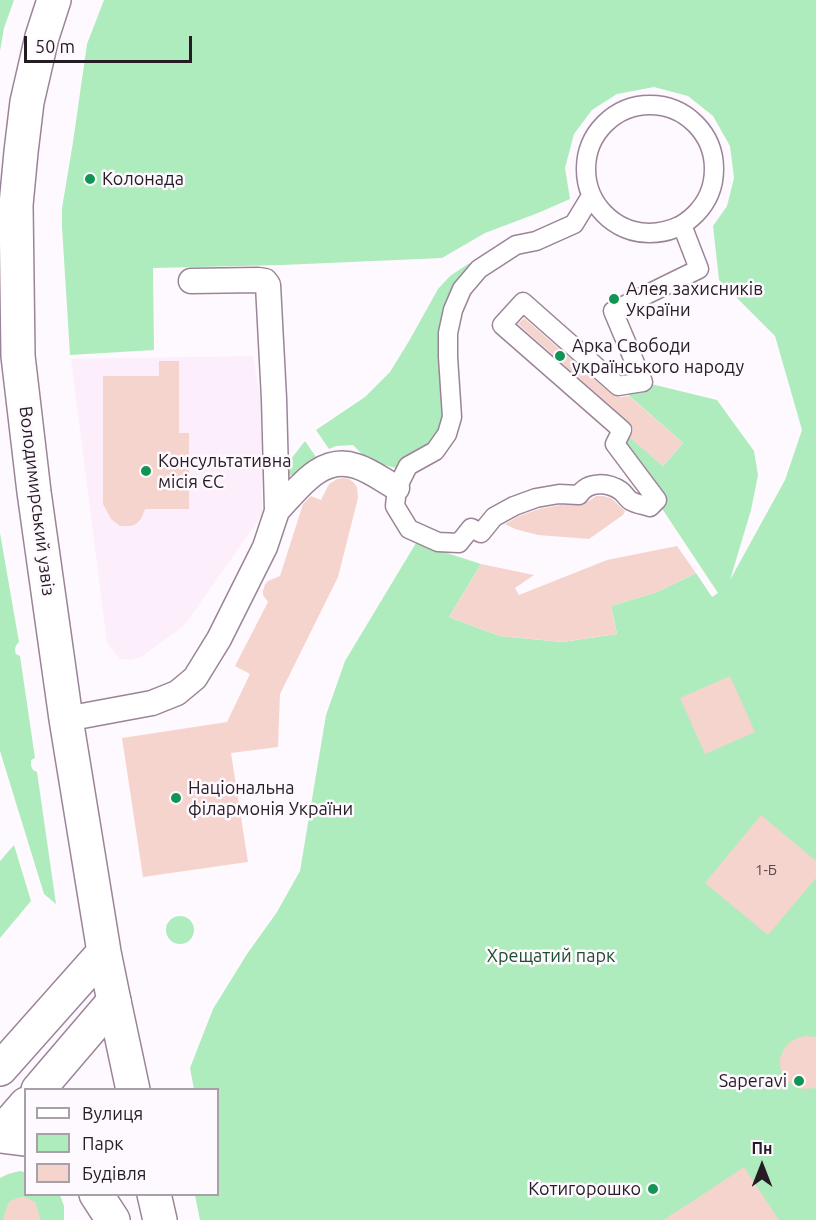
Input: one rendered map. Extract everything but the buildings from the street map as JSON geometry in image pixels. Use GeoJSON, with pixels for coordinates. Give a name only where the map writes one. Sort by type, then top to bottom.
{"type":"FeatureCollection","features":[{"type":"Feature","properties":{"kind":"main road","name":"Володимирський узвіз"},"geometry":{"type":"LineString","coordinates":[[54,0],[42,37],[27,102],[21,152],[16,205],[18,356],[34,492],[66,719],[104,952],[133,1088]]}},
{"type":"Feature","properties":{"kind":"main road"},"geometry":{"type":"LineString","coordinates":[[0,1069],[104,952]]}},
{"type":"Feature","properties":{"kind":"main road"},"geometry":{"type":"LineString","coordinates":[[39,1088],[114,1001]]}},
{"type":"Feature","properties":{"kind":"main road"},"geometry":{"type":"LineString","coordinates":[[0,1135],[24,1106]]}},
{"type":"Feature","properties":{"kind":"main road"},"geometry":{"type":"LineString","coordinates":[[0,1135],[24,1139]]}},
{"type":"Feature","properties":{"kind":"main road"},"geometry":{"type":"LineString","coordinates":[[97,1196],[113,1220]]}},
{"type":"Feature","properties":{"kind":"main road"},"geometry":{"type":"LineString","coordinates":[[154,1196],[160,1220]]}},
{"type":"Feature","properties":{"kind":"street"},"geometry":{"type":"LineString","coordinates":[[605,214],[591,196],[586,175],[588,154],[596,135],[610,119],[629,109],[649,105],[670,108],[689,118],[704,133],[712,153],[714,174],[709,194],[698,212],[682,225],[660,232],[630,230]]}},
{"type":"Feature","properties":{"kind":"street"},"geometry":{"type":"LineString","coordinates":[[591,196],[597,206],[616,224],[630,230],[660,233],[682,225],[699,268],[613,311],[643,382],[618,386],[523,302],[502,326],[622,430],[615,444],[657,501],[650,507],[630,501],[618,489],[606,485],[593,485],[586,487],[579,495],[559,494],[536,498],[514,506],[494,517],[481,533],[471,528],[459,543],[438,542],[409,529],[395,506],[397,488],[408,466],[435,451],[447,434],[452,417],[448,333],[453,310],[462,289],[479,269],[516,245],[536,241],[574,224],[591,196]]}},
{"type":"Feature","properties":{"kind":"street"},"geometry":{"type":"LineString","coordinates":[[66,719],[152,703],[177,693],[195,678],[219,639],[265,547],[277,511],[268,285],[265,281],[258,280],[191,281]]}},
{"type":"Feature","properties":{"kind":"street"},"geometry":{"type":"LineString","coordinates":[[277,511],[310,476],[325,466],[335,463],[346,463],[358,467],[397,488]]}},
{"type":"Feature","properties":{"kind":"shaded area"},"geometry":{"type":"Polygon","coordinates":[[[253,356],[261,402],[262,515],[184,626],[141,657],[131,660],[120,659],[107,643],[71,359],[253,356]]]}},
{"type":"Feature","properties":{"kind":"green space"},"geometry":{"type":"Polygon","coordinates":[[[0,0],[14,0],[4,28],[0,51],[0,0]]]}},
{"type":"Feature","properties":{"kind":"green space","name":"Хрещатий парк"},"geometry":{"type":"Polygon","coordinates":[[[104,0],[816,0],[816,1220],[200,1220],[195,1196],[219,1196],[219,1088],[194,1088],[190,1068],[213,1009],[247,954],[277,912],[300,871],[326,715],[345,661],[416,543],[481,564],[449,617],[500,636],[562,642],[617,634],[611,606],[657,592],[696,573],[712,597],[718,593],[657,501],[615,444],[622,430],[663,466],[683,443],[618,386],[643,382],[717,400],[754,451],[758,475],[751,510],[730,580],[785,480],[802,430],[775,336],[719,280],[713,226],[727,206],[734,178],[730,146],[713,116],[688,96],[654,87],[617,94],[592,110],[574,134],[565,168],[570,199],[485,233],[442,258],[153,268],[154,350],[70,355],[62,208],[87,44],[104,0]]]}},
{"type":"Feature","properties":{"kind":"green space"},"geometry":{"type":"Polygon","coordinates":[[[493,254],[453,310],[447,434],[408,466],[396,468],[377,463],[364,456],[353,445],[336,446],[329,449],[316,430],[365,397],[390,372],[438,289],[450,276],[468,264],[493,254]]]}},
{"type":"Feature","properties":{"kind":"green space"},"geometry":{"type":"Polygon","coordinates":[[[305,441],[318,460],[299,474],[288,476],[287,464],[305,441]]]}},
{"type":"Feature","properties":{"kind":"green space"},"geometry":{"type":"Polygon","coordinates":[[[0,533],[19,642],[15,651],[20,656],[35,758],[31,760],[31,766],[37,772],[56,904],[44,894],[0,751],[0,533]]]}},
{"type":"Feature","properties":{"kind":"green space"},"geometry":{"type":"Polygon","coordinates":[[[14,845],[31,901],[0,938],[0,861],[14,845]]]}},
{"type":"Feature","properties":{"kind":"green space"},"geometry":{"type":"Polygon","coordinates":[[[180,916],[190,920],[194,930],[190,940],[180,944],[170,940],[166,930],[170,920],[180,916]]]}},
{"type":"Feature","properties":{"kind":"green space"},"geometry":{"type":"Polygon","coordinates":[[[24,1172],[24,1196],[60,1196],[64,1206],[64,1220],[0,1220],[0,1178],[8,1174],[24,1172]]]}},
{"type":"Feature","properties":{"kind":"place","name":"Колонада"},"geometry":{"type":"Point","coordinates":[90,179]}},
{"type":"Feature","properties":{"kind":"place","name":"Алея захисників України"},"geometry":{"type":"Point","coordinates":[614,299]}},
{"type":"Feature","properties":{"kind":"place","name":"Арка Свободи українського народу"},"geometry":{"type":"Point","coordinates":[560,356]}},
{"type":"Feature","properties":{"kind":"place","name":"Консультативна місія ЄС"},"geometry":{"type":"Point","coordinates":[146,471]}},
{"type":"Feature","properties":{"kind":"place","name":"Національна філармонія України"},"geometry":{"type":"Point","coordinates":[176,798]}},
{"type":"Feature","properties":{"kind":"place","name":"Saperavi"},"geometry":{"type":"Point","coordinates":[799,1081]}},
{"type":"Feature","properties":{"kind":"place","name":"Котигорошко"},"geometry":{"type":"Point","coordinates":[653,1189]}}]}
